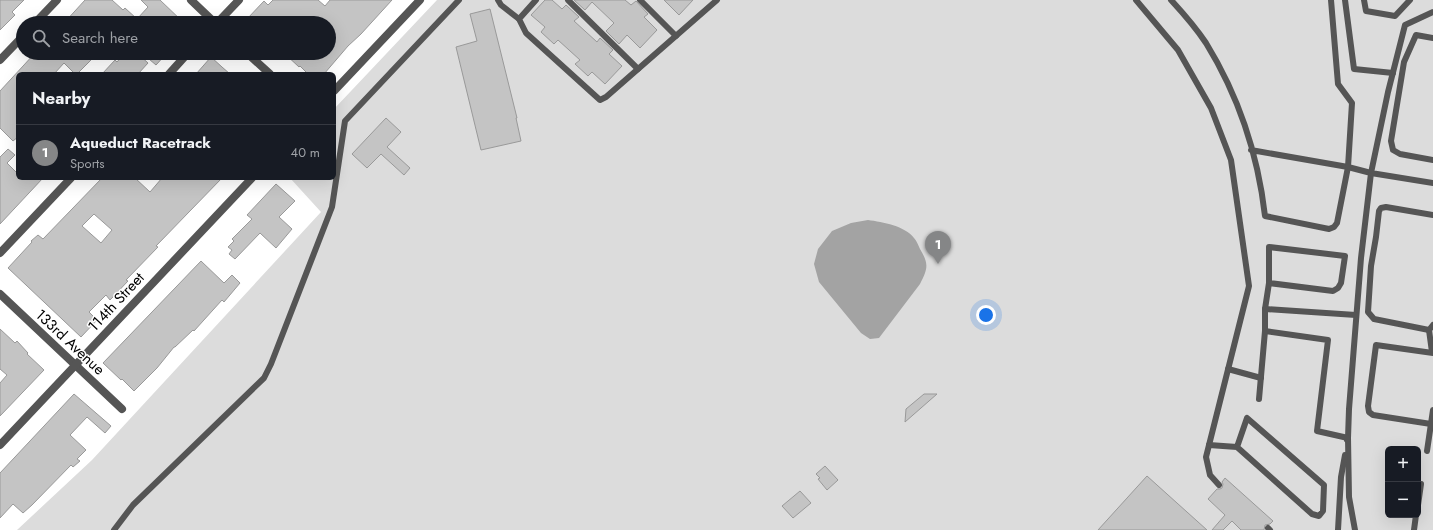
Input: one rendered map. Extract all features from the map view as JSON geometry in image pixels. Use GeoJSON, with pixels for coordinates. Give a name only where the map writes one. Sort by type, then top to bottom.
{"type":"FeatureCollection","features":[{"type":"Feature","properties":{"kind":"street"},"geometry":{"type":"LineString","coordinates":[[42,16],[57,0]]}},
{"type":"Feature","properties":{"kind":"street"},"geometry":{"type":"LineString","coordinates":[[191,0],[208,16]]}},
{"type":"Feature","properties":{"kind":"street"},"geometry":{"type":"LineString","coordinates":[[223,16],[238,0]]}},
{"type":"Feature","properties":{"kind":"street"},"geometry":{"type":"LineString","coordinates":[[336,89],[420,0]]}},
{"type":"Feature","properties":{"kind":"street"},"geometry":{"type":"LineString","coordinates":[[0,60],[16,43]]}},
{"type":"Feature","properties":{"kind":"street"},"geometry":{"type":"LineString","coordinates":[[171,72],[182,60]]}},
{"type":"Feature","properties":{"kind":"street"},"geometry":{"type":"LineString","coordinates":[[255,60],[268,72]]}},
{"type":"Feature","properties":{"kind":"street"},"geometry":{"type":"LineString","coordinates":[[0,253],[69,180]]}},
{"type":"Feature","properties":{"kind":"street","name":"114th Street"},"geometry":{"type":"LineString","coordinates":[[0,445],[250,180]]}},
{"type":"Feature","properties":{"kind":"street","name":"133rd Avenue"},"geometry":{"type":"LineString","coordinates":[[0,294],[122,409]]}},
{"type":"Feature","properties":{"kind":"lane"},"geometry":{"type":"LineString","coordinates":[[114,530],[133,505],[264,378],[271,364],[332,207],[345,121],[459,0]]}},
{"type":"Feature","properties":{"kind":"lane"},"geometry":{"type":"LineString","coordinates":[[498,0],[501,5],[519,19],[526,33],[600,100],[606,97],[715,1]]}},
{"type":"Feature","properties":{"kind":"lane"},"geometry":{"type":"LineString","coordinates":[[519,19],[536,0]]}},
{"type":"Feature","properties":{"kind":"lane"},"geometry":{"type":"LineString","coordinates":[[568,0],[638,69]]}},
{"type":"Feature","properties":{"kind":"lane"},"geometry":{"type":"LineString","coordinates":[[640,0],[676,36]]}},
{"type":"Feature","properties":{"kind":"lane"},"geometry":{"type":"LineString","coordinates":[[1136,0],[1178,50],[1211,108],[1231,160],[1249,286],[1206,457],[1210,476],[1219,485]]}},
{"type":"Feature","properties":{"kind":"lane"},"geometry":{"type":"LineString","coordinates":[[1171,0],[1205,42],[1227,83],[1241,115],[1252,150],[1263,196],[1265,216],[1329,229],[1334,227],[1337,223],[1348,167],[1352,103],[1338,84],[1331,0]]}},
{"type":"Feature","properties":{"kind":"lane"},"geometry":{"type":"LineString","coordinates":[[1345,0],[1354,69],[1393,73]]}},
{"type":"Feature","properties":{"kind":"lane"},"geometry":{"type":"LineString","coordinates":[[1364,0],[1366,11],[1395,16],[1410,0]]}},
{"type":"Feature","properties":{"kind":"lane"},"geometry":{"type":"LineString","coordinates":[[1355,530],[1349,497],[1349,409],[1361,258],[1371,173],[1405,25],[1433,12]]}},
{"type":"Feature","properties":{"kind":"lane"},"geometry":{"type":"LineString","coordinates":[[1433,38],[1416,35],[1404,62],[1391,142],[1393,150],[1400,154],[1433,160]]}},
{"type":"Feature","properties":{"kind":"lane"},"geometry":{"type":"LineString","coordinates":[[1252,150],[1433,184]]}},
{"type":"Feature","properties":{"kind":"lane"},"geometry":{"type":"LineString","coordinates":[[1431,424],[1372,415],[1369,412],[1368,406],[1376,345],[1433,352],[1431,328],[1374,319],[1368,312],[1371,266],[1379,211],[1381,208],[1386,207],[1433,215]]}},
{"type":"Feature","properties":{"kind":"lane"},"geometry":{"type":"LineString","coordinates":[[1259,399],[1265,331],[1265,308],[1269,283],[1270,246],[1345,256],[1341,283],[1338,288],[1333,291],[1269,283]]}},
{"type":"Feature","properties":{"kind":"lane"},"geometry":{"type":"LineString","coordinates":[[1265,308],[1356,315]]}},
{"type":"Feature","properties":{"kind":"lane"},"geometry":{"type":"LineString","coordinates":[[1265,331],[1328,340],[1317,431],[1348,438]]}},
{"type":"Feature","properties":{"kind":"lane"},"geometry":{"type":"LineString","coordinates":[[1228,369],[1261,378]]}},
{"type":"Feature","properties":{"kind":"lane"},"geometry":{"type":"LineString","coordinates":[[1427,451],[1433,410]]}},
{"type":"Feature","properties":{"kind":"lane"},"geometry":{"type":"LineString","coordinates":[[1209,445],[1237,447],[1312,514],[1319,516],[1323,511],[1324,485],[1247,418],[1237,447]]}},
{"type":"Feature","properties":{"kind":"lane"},"geometry":{"type":"LineString","coordinates":[[1338,530],[1341,477],[1348,438]]}},
{"type":"Feature","properties":{"kind":"lane"},"geometry":{"type":"LineString","coordinates":[[1414,530],[1416,518]]}},
{"type":"Feature","properties":{"kind":"shaded area"},"geometry":{"type":"Polygon","coordinates":[[[437,0],[1433,0],[1433,530],[17,530],[92,460],[321,212],[292,180],[336,180],[336,107],[437,0]]]}},
{"type":"Feature","properties":{"kind":"shaded area"},"geometry":{"type":"Polygon","coordinates":[[[868,220],[893,225],[905,230],[917,242],[926,262],[925,274],[920,284],[879,338],[870,339],[861,333],[819,282],[814,264],[818,249],[832,231],[851,223],[868,220]]]}},
{"type":"Feature","properties":{"kind":"building"},"geometry":{"type":"Polygon","coordinates":[[[0,0],[24,0],[12,12],[15,15],[0,30],[0,0]]]}},
{"type":"Feature","properties":{"kind":"building"},"geometry":{"type":"Polygon","coordinates":[[[85,0],[112,0],[123,10],[125,8],[134,16],[70,16],[85,0]]]}},
{"type":"Feature","properties":{"kind":"building"},"geometry":{"type":"Polygon","coordinates":[[[141,0],[160,0],[177,16],[140,16],[148,7],[141,0]]]}},
{"type":"Feature","properties":{"kind":"building"},"geometry":{"type":"Polygon","coordinates":[[[273,0],[318,0],[325,6],[330,0],[392,0],[336,60],[336,16],[250,16],[264,1],[268,5],[273,0]]]}},
{"type":"Feature","properties":{"kind":"building"},"geometry":{"type":"Polygon","coordinates":[[[545,0],[552,0],[562,9],[566,5],[579,17],[574,21],[597,42],[600,38],[613,50],[609,54],[622,66],[605,84],[592,72],[588,76],[575,64],[580,60],[558,40],[554,44],[541,32],[545,27],[531,15],[545,0]]]}},
{"type":"Feature","properties":{"kind":"building"},"geometry":{"type":"Polygon","coordinates":[[[574,0],[625,0],[631,5],[636,1],[648,14],[644,17],[657,30],[640,48],[627,35],[619,44],[606,31],[614,23],[592,2],[585,10],[574,0]]]}},
{"type":"Feature","properties":{"kind":"building"},"geometry":{"type":"Polygon","coordinates":[[[664,0],[693,0],[679,15],[664,0]]]}},
{"type":"Feature","properties":{"kind":"building"},"geometry":{"type":"Polygon","coordinates":[[[490,9],[517,118],[521,141],[481,150],[456,47],[477,41],[470,14],[490,9]]]}},
{"type":"Feature","properties":{"kind":"building"},"geometry":{"type":"Polygon","coordinates":[[[29,60],[91,60],[79,72],[73,72],[64,63],[56,72],[18,72],[29,60]]]}},
{"type":"Feature","properties":{"kind":"building"},"geometry":{"type":"Polygon","coordinates":[[[115,60],[117,62],[119,60],[145,60],[148,63],[140,72],[104,72],[115,60]]]}},
{"type":"Feature","properties":{"kind":"building"},"geometry":{"type":"Polygon","coordinates":[[[150,60],[161,60],[156,65],[150,60]]]}},
{"type":"Feature","properties":{"kind":"building"},"geometry":{"type":"Polygon","coordinates":[[[208,60],[214,60],[228,72],[198,72],[208,60]]]}},
{"type":"Feature","properties":{"kind":"building"},"geometry":{"type":"Polygon","coordinates":[[[292,60],[336,60],[326,72],[306,72],[300,66],[299,67],[292,60]]]}},
{"type":"Feature","properties":{"kind":"building"},"geometry":{"type":"Polygon","coordinates":[[[16,74],[16,139],[13,141],[0,128],[0,91],[16,74]]]}},
{"type":"Feature","properties":{"kind":"building"},"geometry":{"type":"Polygon","coordinates":[[[386,118],[401,132],[387,147],[410,168],[404,175],[381,154],[367,168],[352,154],[386,118]]]}},
{"type":"Feature","properties":{"kind":"building"},"geometry":{"type":"Polygon","coordinates":[[[8,149],[15,155],[7,163],[16,172],[16,180],[41,180],[0,224],[0,157],[8,149]]]}},
{"type":"Feature","properties":{"kind":"building"},"geometry":{"type":"Polygon","coordinates":[[[100,180],[137,180],[150,192],[160,180],[220,180],[156,246],[158,247],[126,280],[128,281],[110,300],[106,295],[89,312],[97,320],[81,337],[8,268],[38,235],[43,239],[100,180]],[[94,214],[82,226],[101,243],[112,230],[94,214]]]}},
{"type":"Feature","properties":{"kind":"building"},"geometry":{"type":"Polygon","coordinates":[[[276,184],[295,201],[279,217],[292,229],[276,248],[260,233],[235,259],[229,254],[232,250],[228,247],[234,241],[232,239],[252,219],[247,215],[276,184]]]}},
{"type":"Feature","properties":{"kind":"building"},"geometry":{"type":"Polygon","coordinates":[[[201,261],[224,283],[232,275],[240,283],[224,302],[222,300],[194,331],[193,330],[174,347],[157,368],[134,391],[103,363],[201,261]]]}},
{"type":"Feature","properties":{"kind":"building"},"geometry":{"type":"Polygon","coordinates":[[[0,329],[15,343],[17,341],[28,353],[27,354],[44,370],[0,416],[0,383],[7,375],[0,369],[0,329]]]}},
{"type":"Feature","properties":{"kind":"building"},"geometry":{"type":"Polygon","coordinates":[[[74,394],[111,426],[105,433],[87,417],[70,435],[86,450],[77,459],[80,461],[73,467],[71,465],[23,513],[13,504],[0,518],[0,473],[74,394]]]}},
{"type":"Feature","properties":{"kind":"building"},"geometry":{"type":"Polygon","coordinates":[[[924,394],[937,394],[905,422],[906,409],[924,394]]]}},
{"type":"Feature","properties":{"kind":"building"},"geometry":{"type":"Polygon","coordinates":[[[825,466],[838,480],[827,490],[816,474],[825,466]]]}},
{"type":"Feature","properties":{"kind":"building"},"geometry":{"type":"Polygon","coordinates":[[[1147,476],[1207,530],[1098,530],[1147,476]]]}},
{"type":"Feature","properties":{"kind":"building"},"geometry":{"type":"Polygon","coordinates":[[[1225,478],[1273,521],[1270,524],[1265,525],[1264,530],[1241,530],[1232,521],[1223,530],[1212,530],[1225,515],[1208,499],[1217,489],[1222,488],[1222,482],[1225,478]]]}},
{"type":"Feature","properties":{"kind":"building"},"geometry":{"type":"Polygon","coordinates":[[[800,491],[811,503],[793,518],[782,506],[800,491]]]}},
{"type":"Feature","properties":{"kind":"place","name":"Aqueduct Racetrack"},"geometry":{"type":"Point","coordinates":[938,264]}}]}
